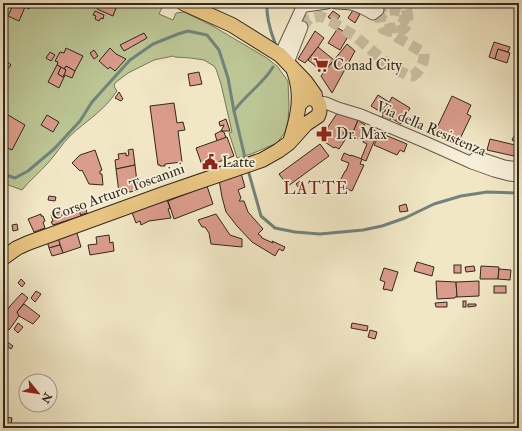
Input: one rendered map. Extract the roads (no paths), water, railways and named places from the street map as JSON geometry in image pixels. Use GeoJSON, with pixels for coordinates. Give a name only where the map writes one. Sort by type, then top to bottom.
{"type":"FeatureCollection","features":[{"type":"Feature","properties":{"kind":"main road"},"geometry":{"type":"LineString","coordinates":[[183,3],[232,25],[287,63],[309,86],[315,95],[320,108]]}},
{"type":"Feature","properties":{"kind":"main road"},"geometry":{"type":"LineString","coordinates":[[287,63],[299,87],[298,108],[289,143]]}},
{"type":"Feature","properties":{"kind":"main road"},"geometry":{"type":"LineString","coordinates":[[307,98],[320,108],[309,121],[305,120],[300,115],[298,108],[304,99],[307,98]]}},
{"type":"Feature","properties":{"kind":"main road","name":"Corso Arturo Toscanini"},"geometry":{"type":"LineString","coordinates":[[3,258],[17,248],[28,243],[212,176],[235,170],[262,160],[289,143],[320,108]]}},
{"type":"Feature","properties":{"kind":"street"},"geometry":{"type":"LineString","coordinates":[[287,63],[302,6],[327,3]]}},
{"type":"Feature","properties":{"kind":"street"},"geometry":{"type":"LineString","coordinates":[[336,3],[351,3],[373,14],[378,10]]}},
{"type":"Feature","properties":{"kind":"street"},"geometry":{"type":"LineString","coordinates":[[287,63],[302,27]]}},
{"type":"Feature","properties":{"kind":"street","name":"Via della Resistenza"},"geometry":{"type":"LineString","coordinates":[[320,108],[362,115],[472,163],[494,171],[519,176]]}},
{"type":"Feature","properties":{"kind":"street"},"geometry":{"type":"LineString","coordinates":[[472,163],[474,159],[480,158],[504,166],[519,168]]}},
{"type":"Feature","properties":{"kind":"waterway"},"geometry":{"type":"LineString","coordinates":[[267,3],[267,13],[275,43]]}},
{"type":"Feature","properties":{"kind":"waterway"},"geometry":{"type":"LineString","coordinates":[[3,174],[15,178],[28,171],[54,149],[80,121],[92,102],[130,60],[153,44],[188,31],[207,35],[219,50],[228,78],[246,162]]}},
{"type":"Feature","properties":{"kind":"waterway"},"geometry":{"type":"LineString","coordinates":[[234,111],[264,79],[273,67]]}},
{"type":"Feature","properties":{"kind":"waterway"},"geometry":{"type":"LineString","coordinates":[[248,170],[261,216],[275,228],[295,232],[320,234],[363,230],[382,226],[405,218],[434,204],[461,196],[487,192],[519,193]]}},
{"type":"Feature","properties":{"kind":"tunnel"},"geometry":{"type":"LineString","coordinates":[[302,27],[309,19],[320,16],[331,21],[356,37],[390,66],[407,75],[413,76],[422,66],[424,53],[397,37],[392,33],[391,28],[397,27],[402,23],[405,19],[404,13],[394,10],[385,12],[382,15],[381,23],[383,29],[389,31],[395,31],[400,31],[404,29],[408,21],[406,8],[389,5],[378,10]]}},
{"type":"Feature","properties":{"kind":"place","name":"Conad City"},"geometry":{"type":"Point","coordinates":[321,65]}},
{"type":"Feature","properties":{"kind":"place","name":"Dr. Max"},"geometry":{"type":"Point","coordinates":[324,134]}},
{"type":"Feature","properties":{"kind":"place","name":"Latte"},"geometry":{"type":"Point","coordinates":[210,162]}},
{"type":"Feature","properties":{"kind":"district","name":"LATTE"},"geometry":{"type":"Point","coordinates":[316,188]}}]}
